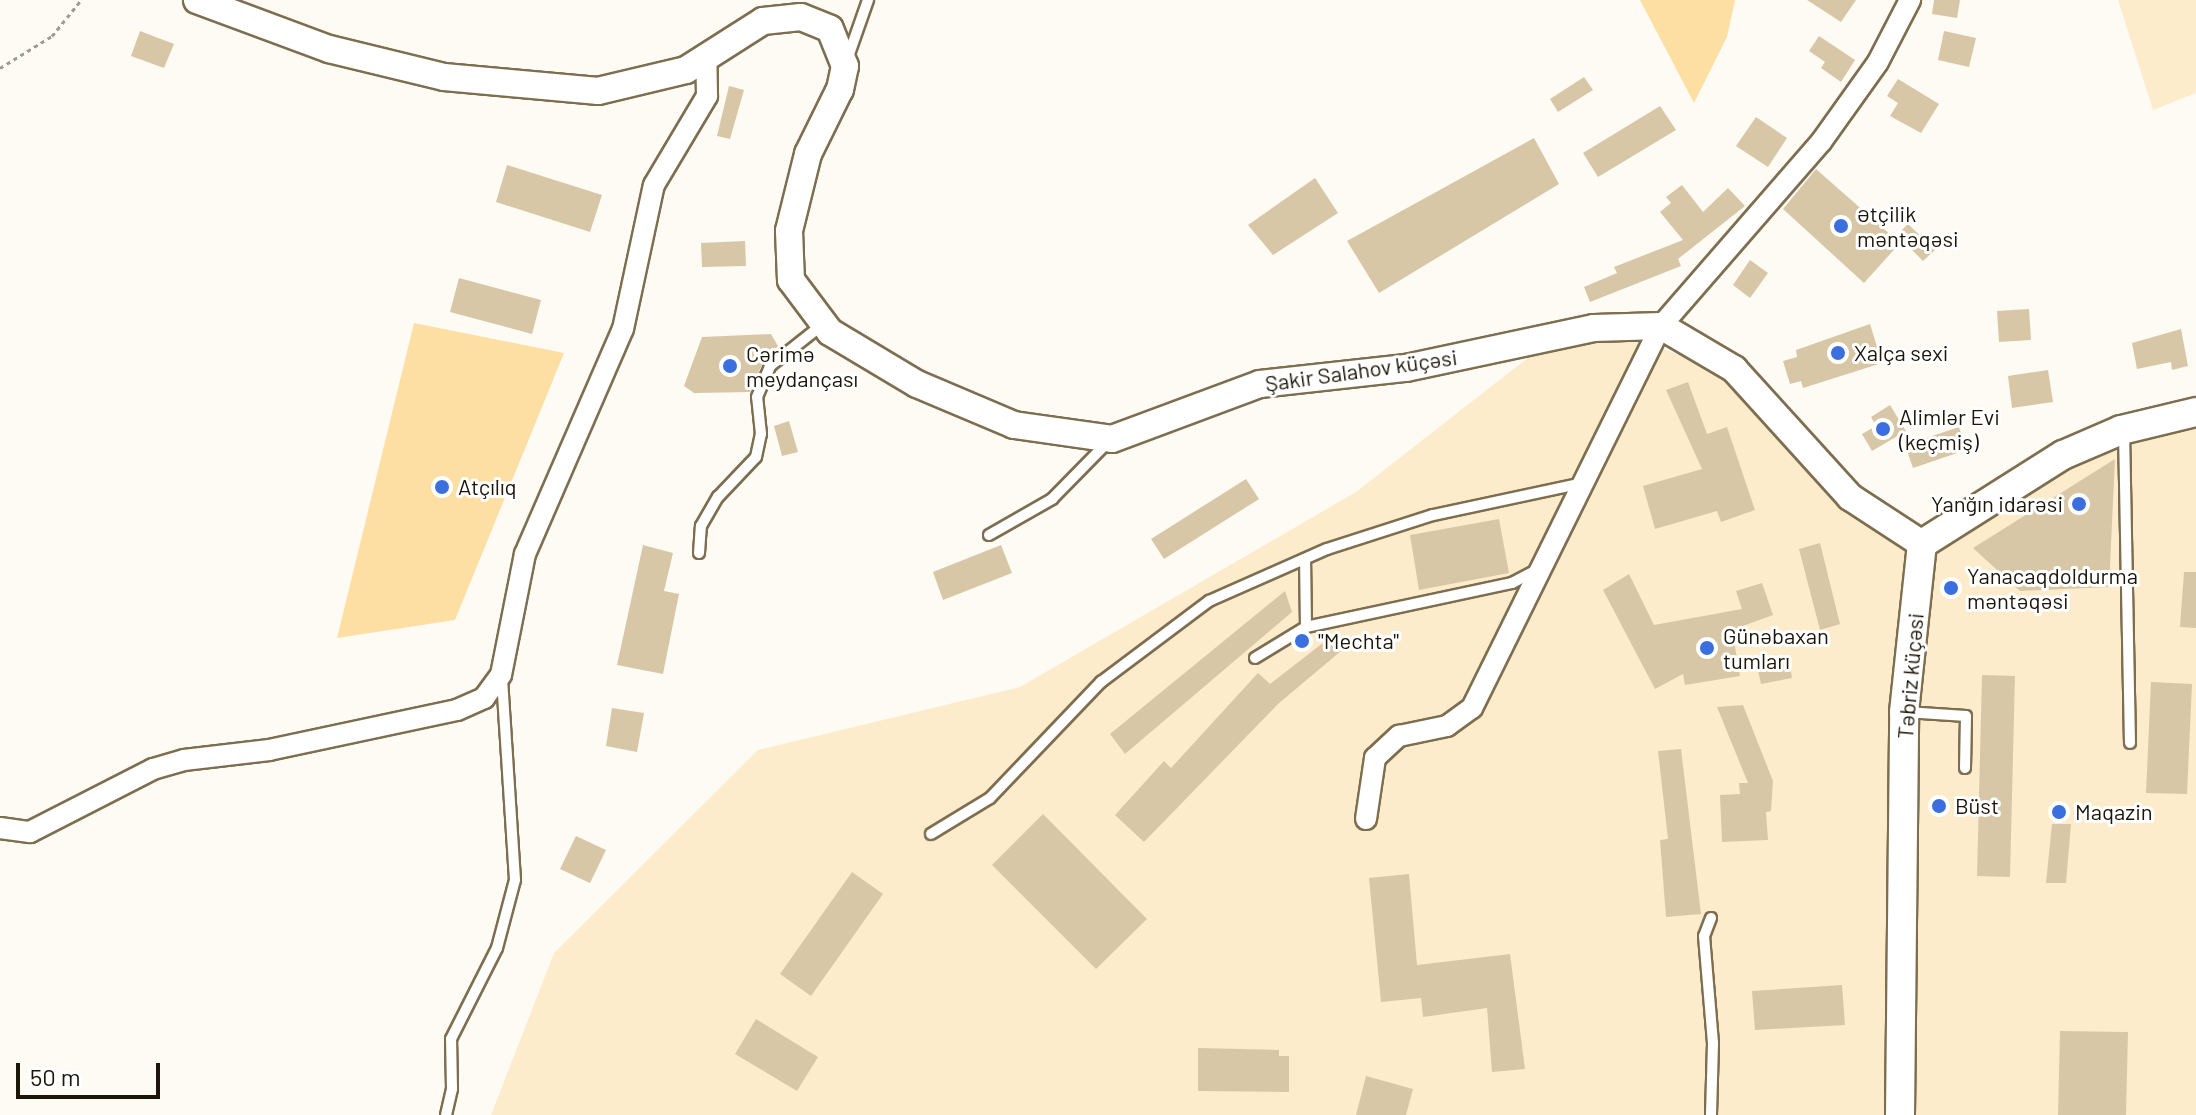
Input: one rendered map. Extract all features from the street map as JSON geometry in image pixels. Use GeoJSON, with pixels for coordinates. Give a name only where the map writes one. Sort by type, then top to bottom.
{"type":"FeatureCollection","features":[{"type":"Feature","properties":{"kind":"main road"},"geometry":{"type":"LineString","coordinates":[[1922,544],[2063,455],[2124,429],[2196,412]]}},
{"type":"Feature","properties":{"kind":"main road","name":"Təbriz küçəsi"},"geometry":{"type":"LineString","coordinates":[[1900,1115],[1904,712],[1922,544]]}},
{"type":"Feature","properties":{"kind":"street"},"geometry":{"type":"LineString","coordinates":[[197,0],[329,49],[444,77],[598,91],[686,70],[763,21],[801,17],[830,29],[845,66]]}},
{"type":"Feature","properties":{"kind":"street"},"geometry":{"type":"LineString","coordinates":[[1366,819],[1375,758],[1399,736],[1447,726],[1472,708],[1536,570],[1661,326],[1821,142],[1878,62],[1910,0]]}},
{"type":"Feature","properties":{"kind":"street"},"geometry":{"type":"LineString","coordinates":[[0,828],[30,832],[153,769],[184,760],[269,750],[457,710],[484,698],[501,675],[525,554],[623,329],[654,185],[707,96],[706,57]]}},
{"type":"Feature","properties":{"kind":"street","name":"Şakir Salahov küçəsi"},"geometry":{"type":"LineString","coordinates":[[845,66],[840,89],[808,154],[789,231],[791,280],[824,324],[917,384],[1014,425],[1112,439],[1260,384],[1406,368],[1594,328],[1661,326]]}},
{"type":"Feature","properties":{"kind":"street"},"geometry":{"type":"LineString","coordinates":[[1661,326],[1734,369],[1850,497],[1922,544]]}},
{"type":"Feature","properties":{"kind":"lane"},"geometry":{"type":"LineString","coordinates":[[845,66],[869,1]]}},
{"type":"Feature","properties":{"kind":"lane"},"geometry":{"type":"LineString","coordinates":[[699,553],[701,526],[718,497],[756,457],[761,434],[757,397],[770,366],[824,324]]}},
{"type":"Feature","properties":{"kind":"lane"},"geometry":{"type":"LineString","coordinates":[[2124,429],[2130,743]]}},
{"type":"Feature","properties":{"kind":"lane"},"geometry":{"type":"LineString","coordinates":[[989,535],[1052,499],[1112,439]]}},
{"type":"Feature","properties":{"kind":"lane"},"geometry":{"type":"LineString","coordinates":[[931,834],[990,798],[1101,682],[1197,610],[1305,559],[1433,515],[1579,484]]}},
{"type":"Feature","properties":{"kind":"lane"},"geometry":{"type":"LineString","coordinates":[[1305,559],[1306,627]]}},
{"type":"Feature","properties":{"kind":"lane"},"geometry":{"type":"LineString","coordinates":[[1255,658],[1306,627],[1512,583],[1536,570]]}},
{"type":"Feature","properties":{"kind":"lane"},"geometry":{"type":"LineString","coordinates":[[446,1115],[452,1089],[451,1039],[497,948],[515,880],[513,798],[501,675]]}},
{"type":"Feature","properties":{"kind":"lane"},"geometry":{"type":"LineString","coordinates":[[1904,712],[1966,716],[1965,768]]}},
{"type":"Feature","properties":{"kind":"lane"},"geometry":{"type":"LineString","coordinates":[[1711,918],[1704,936],[1713,1043],[1711,1115]]}},
{"type":"Feature","properties":{"kind":"path"},"geometry":{"type":"LineString","coordinates":[[0,68],[52,36],[81,0]]}},
{"type":"Feature","properties":{"kind":"shaded area"},"geometry":{"type":"Polygon","coordinates":[[[1640,0],[1735,0],[1727,37],[1694,103],[1640,0]]]}},
{"type":"Feature","properties":{"kind":"shaded area"},"geometry":{"type":"Polygon","coordinates":[[[2118,0],[2196,0],[2196,93],[2153,110],[2118,0]]]}},
{"type":"Feature","properties":{"kind":"shaded area"},"geometry":{"type":"Polygon","coordinates":[[[1580,317],[1710,367],[1905,549],[2066,464],[2196,424],[2196,1115],[491,1115],[554,953],[758,750],[1020,687],[1356,492],[1580,317]]]}},
{"type":"Feature","properties":{"kind":"shaded area","name":"Atçılıq"},"geometry":{"type":"Polygon","coordinates":[[[414,323],[564,353],[455,620],[337,638],[414,323]]]}},
{"type":"Feature","properties":{"kind":"building"},"geometry":{"type":"Polygon","coordinates":[[[1807,0],[1856,0],[1841,22],[1807,0]]]}},
{"type":"Feature","properties":{"kind":"building"},"geometry":{"type":"Polygon","coordinates":[[[1934,0],[1960,0],[1957,18],[1932,14],[1934,0]]]}},
{"type":"Feature","properties":{"kind":"building"},"geometry":{"type":"Polygon","coordinates":[[[140,31],[174,44],[164,68],[131,56],[140,31]]]}},
{"type":"Feature","properties":{"kind":"building"},"geometry":{"type":"Polygon","coordinates":[[[1944,31],[1976,38],[1969,67],[1938,60],[1944,31]]]}},
{"type":"Feature","properties":{"kind":"building"},"geometry":{"type":"Polygon","coordinates":[[[1819,36],[1855,60],[1841,82],[1821,68],[1825,62],[1809,51],[1819,36]]]}},
{"type":"Feature","properties":{"kind":"building"},"geometry":{"type":"Polygon","coordinates":[[[1584,77],[1593,90],[1558,112],[1550,99],[1584,77]]]}},
{"type":"Feature","properties":{"kind":"building"},"geometry":{"type":"Polygon","coordinates":[[[1898,79],[1939,104],[1921,133],[1890,116],[1898,103],[1887,96],[1898,79]]]}},
{"type":"Feature","properties":{"kind":"building"},"geometry":{"type":"Polygon","coordinates":[[[729,86],[744,90],[730,139],[717,136],[729,86]]]}},
{"type":"Feature","properties":{"kind":"building"},"geometry":{"type":"Polygon","coordinates":[[[1660,106],[1676,130],[1598,177],[1583,153],[1660,106]]]}},
{"type":"Feature","properties":{"kind":"building"},"geometry":{"type":"Polygon","coordinates":[[[1756,117],[1787,138],[1768,167],[1736,146],[1756,117]]]}},
{"type":"Feature","properties":{"kind":"building"},"geometry":{"type":"Polygon","coordinates":[[[1534,138],[1559,184],[1379,293],[1347,241],[1534,138]]]}},
{"type":"Feature","properties":{"kind":"building"},"geometry":{"type":"Polygon","coordinates":[[[507,165],[602,195],[590,232],[496,202],[507,165]]]}},
{"type":"Feature","properties":{"kind":"building","name":"Ətçilik məntəqəsi"},"geometry":{"type":"Polygon","coordinates":[[[1816,169],[1900,243],[1864,283],[1783,209],[1816,169]]]}},
{"type":"Feature","properties":{"kind":"building"},"geometry":{"type":"Polygon","coordinates":[[[1315,178],[1338,213],[1273,255],[1248,225],[1315,178]]]}},
{"type":"Feature","properties":{"kind":"building"},"geometry":{"type":"Polygon","coordinates":[[[1682,185],[1703,212],[1728,188],[1745,206],[1678,259],[1681,266],[1590,302],[1584,287],[1617,273],[1614,267],[1683,240],[1660,212],[1671,203],[1666,197],[1682,185]]]}},
{"type":"Feature","properties":{"kind":"building"},"geometry":{"type":"Polygon","coordinates":[[[1908,224],[1935,250],[1923,261],[1897,235],[1908,224]]]}},
{"type":"Feature","properties":{"kind":"building"},"geometry":{"type":"Polygon","coordinates":[[[745,241],[746,266],[702,267],[701,243],[745,241]]]}},
{"type":"Feature","properties":{"kind":"building"},"geometry":{"type":"Polygon","coordinates":[[[1750,260],[1768,273],[1750,298],[1733,285],[1750,260]]]}},
{"type":"Feature","properties":{"kind":"building"},"geometry":{"type":"Polygon","coordinates":[[[459,278],[541,300],[532,334],[450,312],[459,278]]]}},
{"type":"Feature","properties":{"kind":"building"},"geometry":{"type":"Polygon","coordinates":[[[2029,309],[2031,340],[1999,342],[1997,311],[2029,309]]]}},
{"type":"Feature","properties":{"kind":"building","name":"Xalça sexi"},"geometry":{"type":"Polygon","coordinates":[[[1870,324],[1882,363],[1803,388],[1801,381],[1790,384],[1783,361],[1797,357],[1796,350],[1870,324]]]}},
{"type":"Feature","properties":{"kind":"building"},"geometry":{"type":"Polygon","coordinates":[[[2181,329],[2188,366],[2172,370],[2171,362],[2137,369],[2132,343],[2181,329]]]}},
{"type":"Feature","properties":{"kind":"building","name":"Cərimə meydançası"},"geometry":{"type":"Polygon","coordinates":[[[771,334],[778,346],[763,362],[750,392],[694,393],[684,386],[702,337],[771,334]]]}},
{"type":"Feature","properties":{"kind":"building"},"geometry":{"type":"Polygon","coordinates":[[[2048,370],[2053,402],[2012,408],[2008,376],[2048,370]]]}},
{"type":"Feature","properties":{"kind":"building"},"geometry":{"type":"Polygon","coordinates":[[[1688,382],[1707,434],[1727,427],[1755,510],[1721,522],[1717,511],[1655,529],[1643,486],[1702,469],[1666,390],[1688,382]]]}},
{"type":"Feature","properties":{"kind":"building","name":"Alimlər Evi (keçmiş)"},"geometry":{"type":"Polygon","coordinates":[[[1890,405],[1906,431],[1872,451],[1862,434],[1876,426],[1871,417],[1890,405]]]}},
{"type":"Feature","properties":{"kind":"building"},"geometry":{"type":"Polygon","coordinates":[[[789,421],[798,452],[782,456],[774,426],[789,421]]]}},
{"type":"Feature","properties":{"kind":"building"},"geometry":{"type":"Polygon","coordinates":[[[1959,427],[1966,450],[1913,468],[1905,445],[1959,427]]]}},
{"type":"Feature","properties":{"kind":"building","name":"Yanğın idarəsi"},"geometry":{"type":"Polygon","coordinates":[[[2115,459],[2109,587],[2020,591],[1973,548],[2115,459]]]}},
{"type":"Feature","properties":{"kind":"building"},"geometry":{"type":"Polygon","coordinates":[[[1246,479],[1259,499],[1164,559],[1151,539],[1246,479]]]}},
{"type":"Feature","properties":{"kind":"building"},"geometry":{"type":"Polygon","coordinates":[[[1499,519],[1509,573],[1419,590],[1410,535],[1499,519]]]}},
{"type":"Feature","properties":{"kind":"building"},"geometry":{"type":"Polygon","coordinates":[[[1820,543],[1840,624],[1820,630],[1799,549],[1820,543]]]}},
{"type":"Feature","properties":{"kind":"building"},"geometry":{"type":"Polygon","coordinates":[[[643,545],[673,553],[664,591],[679,594],[663,674],[617,665],[643,545]]]}},
{"type":"Feature","properties":{"kind":"building"},"geometry":{"type":"Polygon","coordinates":[[[1001,545],[1012,573],[943,600],[933,572],[1001,545]]]}},
{"type":"Feature","properties":{"kind":"building"},"geometry":{"type":"Polygon","coordinates":[[[2184,572],[2196,572],[2196,628],[2180,627],[2184,572]]]}},
{"type":"Feature","properties":{"kind":"building"},"geometry":{"type":"Polygon","coordinates":[[[1629,574],[1654,625],[1742,609],[1736,591],[1762,583],[1773,615],[1732,630],[1740,676],[1685,685],[1683,674],[1655,689],[1603,590],[1629,574]]]}},
{"type":"Feature","properties":{"kind":"building"},"geometry":{"type":"Polygon","coordinates":[[[1285,591],[1292,612],[1125,754],[1110,734],[1285,591]]]}},
{"type":"Feature","properties":{"kind":"building"},"geometry":{"type":"Polygon","coordinates":[[[1328,639],[1341,651],[1278,704],[1144,842],[1115,815],[1164,761],[1171,768],[1258,673],[1270,684],[1328,639]]]}},
{"type":"Feature","properties":{"kind":"building"},"geometry":{"type":"Polygon","coordinates":[[[1788,655],[1792,678],[1761,684],[1756,662],[1788,655]]]}},
{"type":"Feature","properties":{"kind":"building"},"geometry":{"type":"Polygon","coordinates":[[[1982,675],[2015,676],[2010,877],[1977,876],[1982,675]]]}},
{"type":"Feature","properties":{"kind":"building"},"geometry":{"type":"Polygon","coordinates":[[[2151,682],[2192,684],[2187,794],[2146,793],[2151,682]]]}},
{"type":"Feature","properties":{"kind":"building"},"geometry":{"type":"Polygon","coordinates":[[[1743,705],[1773,781],[1771,811],[1766,812],[1768,840],[1722,842],[1720,795],[1740,794],[1739,783],[1748,783],[1717,707],[1743,705]]]}},
{"type":"Feature","properties":{"kind":"building"},"geometry":{"type":"Polygon","coordinates":[[[612,708],[644,713],[637,752],[606,746],[612,708]]]}},
{"type":"Feature","properties":{"kind":"building"},"geometry":{"type":"Polygon","coordinates":[[[1681,749],[1701,914],[1666,917],[1660,840],[1668,839],[1658,751],[1681,749]]]}},
{"type":"Feature","properties":{"kind":"building"},"geometry":{"type":"Polygon","coordinates":[[[1043,814],[1147,919],[1096,969],[992,865],[1043,814]]]}},
{"type":"Feature","properties":{"kind":"building"},"geometry":{"type":"Polygon","coordinates":[[[2052,824],[2071,824],[2066,883],[2046,883],[2052,824]]]}},
{"type":"Feature","properties":{"kind":"building"},"geometry":{"type":"Polygon","coordinates":[[[576,836],[606,850],[590,883],[560,869],[576,836]]]}},
{"type":"Feature","properties":{"kind":"building"},"geometry":{"type":"Polygon","coordinates":[[[852,872],[883,894],[811,996],[780,974],[852,872]]]}},
{"type":"Feature","properties":{"kind":"building"},"geometry":{"type":"Polygon","coordinates":[[[1409,874],[1417,965],[1510,954],[1525,1069],[1492,1072],[1487,1008],[1423,1017],[1421,998],[1381,1002],[1369,878],[1409,874]]]}},
{"type":"Feature","properties":{"kind":"building"},"geometry":{"type":"Polygon","coordinates":[[[1842,985],[1845,1025],[1755,1030],[1752,991],[1842,985]]]}},
{"type":"Feature","properties":{"kind":"building"},"geometry":{"type":"Polygon","coordinates":[[[756,1019],[818,1057],[797,1091],[735,1054],[756,1019]]]}},
{"type":"Feature","properties":{"kind":"building"},"geometry":{"type":"Polygon","coordinates":[[[2060,1031],[2128,1032],[2126,1115],[2058,1115],[2060,1031]]]}},
{"type":"Feature","properties":{"kind":"building"},"geometry":{"type":"Polygon","coordinates":[[[1198,1048],[1279,1050],[1279,1056],[1289,1056],[1289,1092],[1198,1091],[1198,1048]]]}},
{"type":"Feature","properties":{"kind":"building"},"geometry":{"type":"Polygon","coordinates":[[[1366,1076],[1413,1089],[1406,1115],[1356,1115],[1366,1076]]]}},
{"type":"Feature","properties":{"kind":"place","name":"Ətçilik məntəqəsi"},"geometry":{"type":"Point","coordinates":[1841,226]}},
{"type":"Feature","properties":{"kind":"place","name":"Xalça sexi"},"geometry":{"type":"Point","coordinates":[1838,353]}},
{"type":"Feature","properties":{"kind":"place","name":"Cərimə meydançası"},"geometry":{"type":"Point","coordinates":[730,366]}},
{"type":"Feature","properties":{"kind":"place","name":"Alimlər Evi (keçmiş)"},"geometry":{"type":"Point","coordinates":[1883,429]}},
{"type":"Feature","properties":{"kind":"place","name":"Atçılıq"},"geometry":{"type":"Point","coordinates":[442,487]}},
{"type":"Feature","properties":{"kind":"place","name":"Yanğın idarəsi"},"geometry":{"type":"Point","coordinates":[2079,504]}},
{"type":"Feature","properties":{"kind":"place","name":"Yanacaqdoldurma məntəqəsi"},"geometry":{"type":"Point","coordinates":[1951,588]}},
{"type":"Feature","properties":{"kind":"place","name":"\"Mechta\""},"geometry":{"type":"Point","coordinates":[1302,641]}},
{"type":"Feature","properties":{"kind":"place","name":"Günəbaxan tumları"},"geometry":{"type":"Point","coordinates":[1707,648]}},
{"type":"Feature","properties":{"kind":"place","name":"Büst"},"geometry":{"type":"Point","coordinates":[1939,806]}},
{"type":"Feature","properties":{"kind":"place","name":"Maqazin"},"geometry":{"type":"Point","coordinates":[2059,812]}}]}
